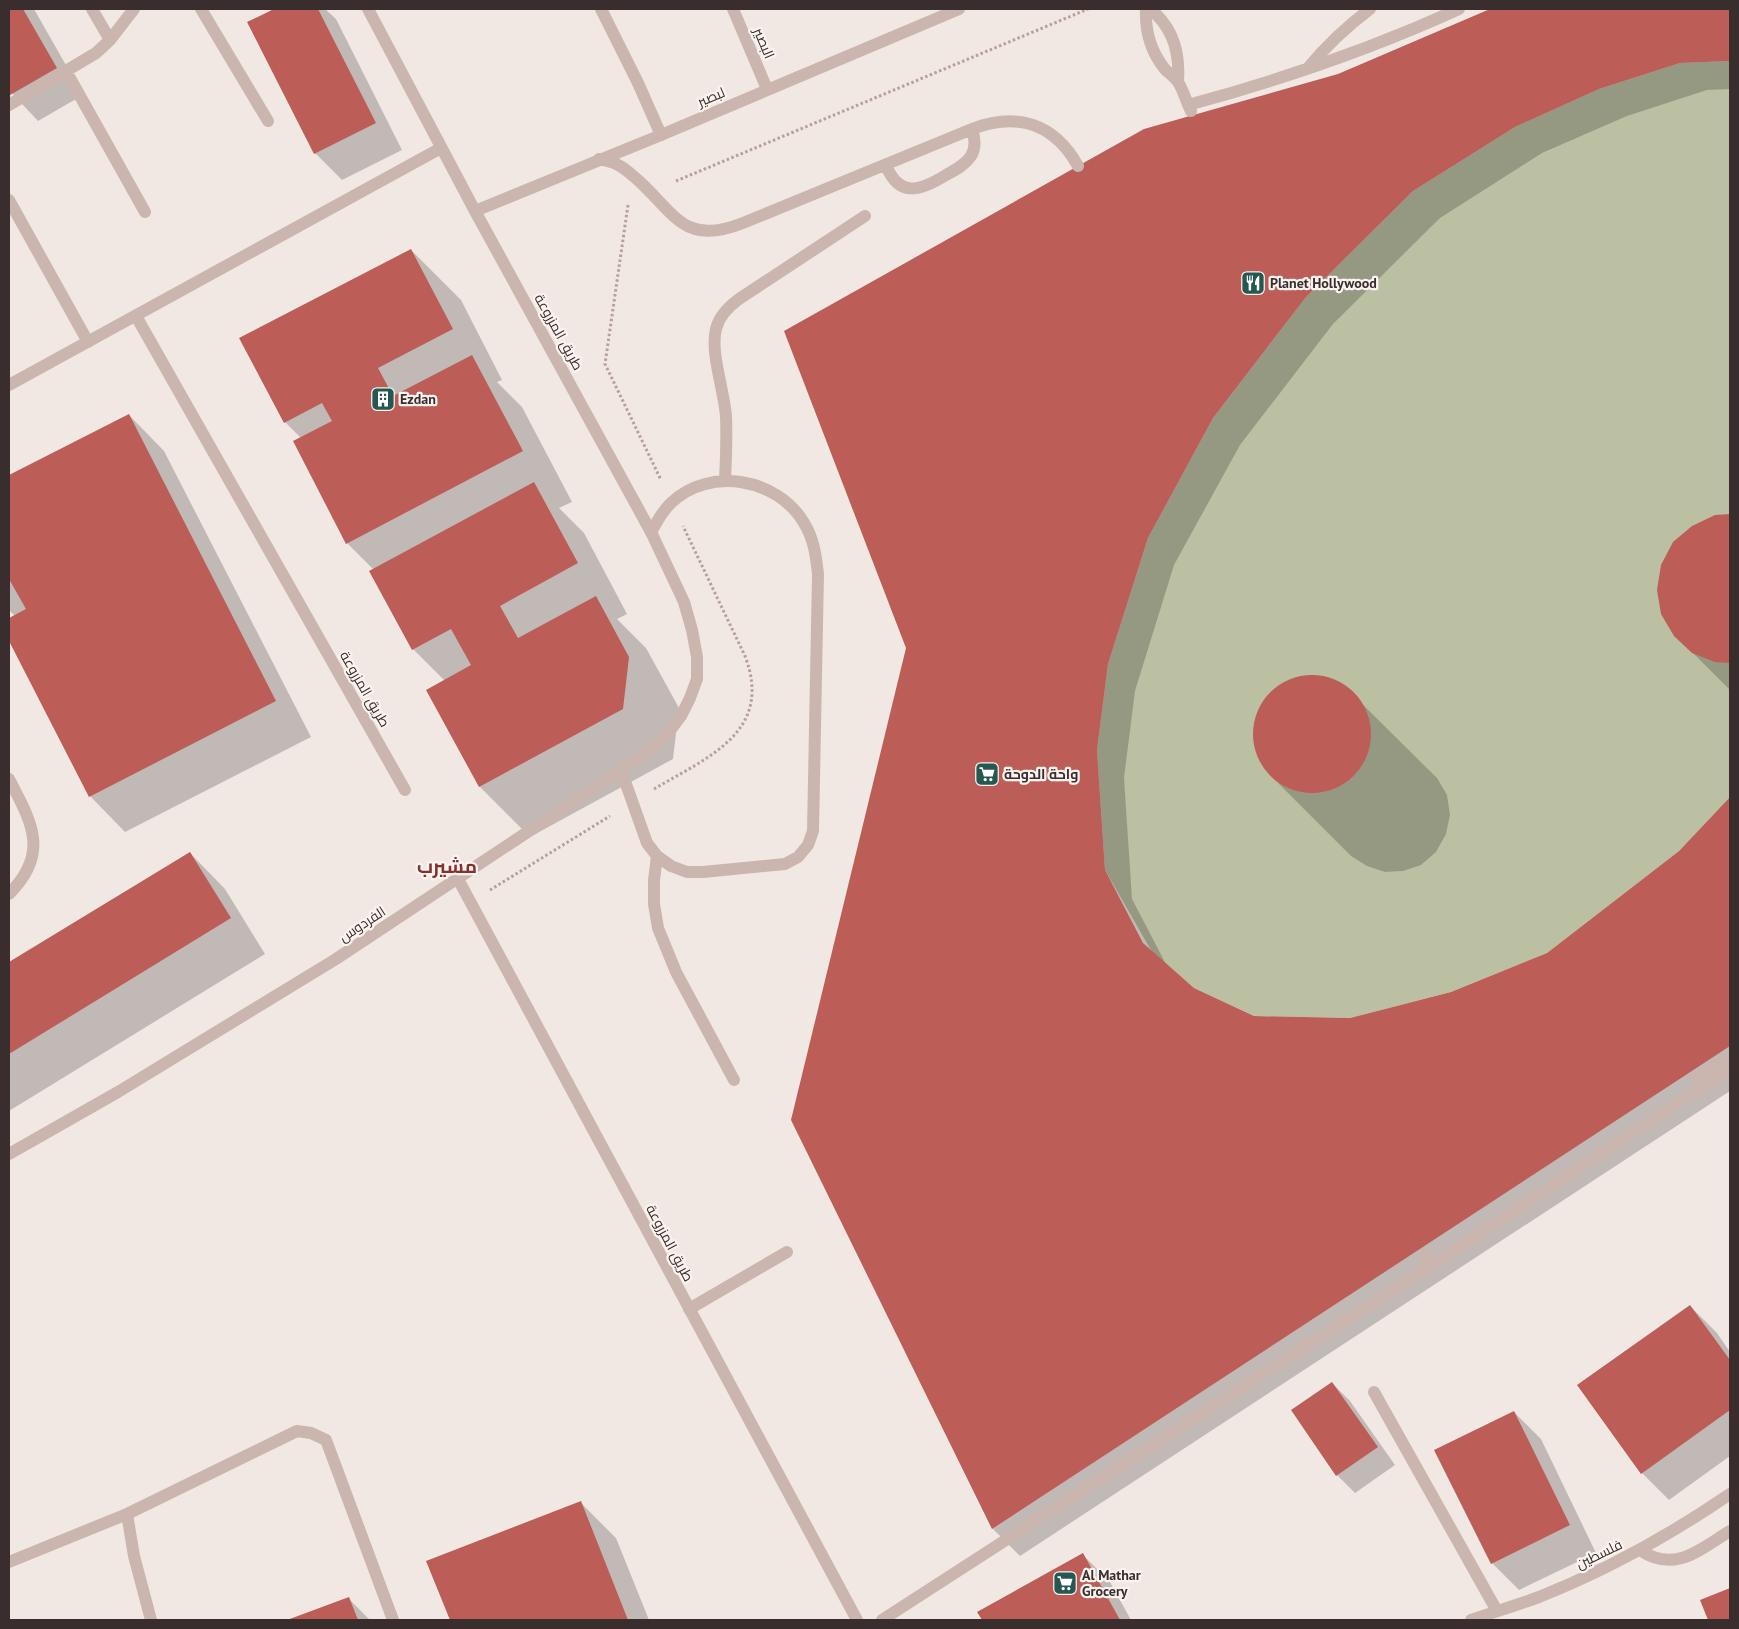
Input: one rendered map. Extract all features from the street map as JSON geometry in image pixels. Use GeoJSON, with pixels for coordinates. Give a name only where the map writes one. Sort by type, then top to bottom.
{"type":"FeatureCollection","features":[{"type":"Feature","properties":{"kind":"street"},"geometry":{"type":"LineString","coordinates":[[92,9],[110,40]]}},
{"type":"Feature","properties":{"kind":"street"},"geometry":{"type":"LineString","coordinates":[[9,105],[96,53],[110,40],[134,9]]}},
{"type":"Feature","properties":{"kind":"street"},"geometry":{"type":"LineString","coordinates":[[201,9],[268,121]]}},
{"type":"Feature","properties":{"kind":"street","name":"طريق المزروعة"},"geometry":{"type":"LineString","coordinates":[[368,9],[474,211],[651,532],[684,602],[697,657],[697,679]]}},
{"type":"Feature","properties":{"kind":"street"},"geometry":{"type":"LineString","coordinates":[[601,9],[638,83],[661,135]]}},
{"type":"Feature","properties":{"kind":"street","name":"البصير"},"geometry":{"type":"LineString","coordinates":[[734,9],[767,89]]}},
{"type":"Feature","properties":{"kind":"street","name":"لبصير"},"geometry":{"type":"LineString","coordinates":[[474,211],[661,135],[959,9]]}},
{"type":"Feature","properties":{"kind":"street"},"geometry":{"type":"LineString","coordinates":[[1146,9],[1145,22],[1148,39],[1155,56],[1165,70],[1178,81]]}},
{"type":"Feature","properties":{"kind":"street"},"geometry":{"type":"LineString","coordinates":[[1150,9],[1166,26],[1173,39],[1178,60],[1178,81],[1189,108],[1305,70],[1379,43],[1459,9]]}},
{"type":"Feature","properties":{"kind":"street"},"geometry":{"type":"LineString","coordinates":[[1305,70],[1348,25],[1370,9]]}},
{"type":"Feature","properties":{"kind":"street"},"geometry":{"type":"LineString","coordinates":[[66,71],[145,212]]}},
{"type":"Feature","properties":{"kind":"street"},"geometry":{"type":"LineString","coordinates":[[599,159],[616,163],[634,176],[673,217],[686,226],[700,230],[715,231],[730,229],[972,129],[1002,121],[1018,121],[1033,125],[1047,132],[1060,141],[1070,152],[1078,166]]}},
{"type":"Feature","properties":{"kind":"street"},"geometry":{"type":"LineString","coordinates":[[886,165],[896,182],[916,189],[926,187],[959,168],[971,156],[975,138],[972,129]]}},
{"type":"Feature","properties":{"kind":"street"},"geometry":{"type":"LineString","coordinates":[[9,385],[441,148]]}},
{"type":"Feature","properties":{"kind":"street"},"geometry":{"type":"LineString","coordinates":[[9,200],[88,342]]}},
{"type":"Feature","properties":{"kind":"street"},"geometry":{"type":"LineString","coordinates":[[725,481],[726,416],[714,351],[716,327],[721,316],[739,299],[865,216]]}},
{"type":"Feature","properties":{"kind":"street","name":"طريق المزروعة"},"geometry":{"type":"LineString","coordinates":[[136,316],[405,790]]}},
{"type":"Feature","properties":{"kind":"street"},"geometry":{"type":"LineString","coordinates":[[621,770],[647,843],[657,856],[671,866],[687,872],[770,867],[785,864],[798,857],[808,845],[813,831],[818,574],[812,539],[798,515],[778,495],[762,487],[744,482],[725,481],[706,484],[689,491],[672,502],[660,515],[651,532]]}},
{"type":"Feature","properties":{"kind":"street","name":"الفردوس"},"geometry":{"type":"LineString","coordinates":[[9,1154],[118,1092],[336,959],[621,770],[654,747],[669,732],[681,716],[697,679]]}},
{"type":"Feature","properties":{"kind":"street"},"geometry":{"type":"LineString","coordinates":[[9,779],[30,820],[34,836],[33,853],[28,869],[19,884],[9,894]]}},
{"type":"Feature","properties":{"kind":"street"},"geometry":{"type":"LineString","coordinates":[[657,856],[654,904],[658,928],[676,972],[734,1080]]}},
{"type":"Feature","properties":{"kind":"street","name":"طريق المزروعة"},"geometry":{"type":"LineString","coordinates":[[458,879],[857,1620]]}},
{"type":"Feature","properties":{"kind":"street"},"geometry":{"type":"LineString","coordinates":[[1694,1078],[1730,1058]]}},
{"type":"Feature","properties":{"kind":"street"},"geometry":{"type":"LineString","coordinates":[[882,1620],[1428,1268],[1730,1070]]}},
{"type":"Feature","properties":{"kind":"street"},"geometry":{"type":"LineString","coordinates":[[689,1309],[787,1252]]}},
{"type":"Feature","properties":{"kind":"street"},"geometry":{"type":"LineString","coordinates":[[1426,1254],[1428,1268]]}},
{"type":"Feature","properties":{"kind":"street"},"geometry":{"type":"LineString","coordinates":[[1374,1392],[1494,1616]]}},
{"type":"Feature","properties":{"kind":"street"},"geometry":{"type":"LineString","coordinates":[[9,1562],[127,1514],[298,1431],[311,1433],[326,1440],[393,1620]]}},
{"type":"Feature","properties":{"kind":"street","name":"فلسطين"},"geometry":{"type":"LineString","coordinates":[[1471,1620],[1494,1616],[1579,1580],[1640,1550],[1695,1518],[1730,1494]]}},
{"type":"Feature","properties":{"kind":"street"},"geometry":{"type":"LineString","coordinates":[[127,1514],[134,1556],[151,1620]]}},
{"type":"Feature","properties":{"kind":"street"},"geometry":{"type":"LineString","coordinates":[[1640,1550],[1651,1557],[1674,1561],[1685,1558],[1730,1531]]}},
{"type":"Feature","properties":{"kind":"green space"},"geometry":{"type":"Polygon","coordinates":[[[1730,61],[1730,797],[1679,851],[1547,953],[1451,992],[1350,1018],[1254,1016],[1194,988],[1152,952],[1105,870],[1097,750],[1108,664],[1148,538],[1213,418],[1306,297],[1413,191],[1515,127],[1599,89],[1680,63],[1730,61]]]}},
{"type":"Feature","properties":{"kind":"building"},"geometry":{"type":"Polygon","coordinates":[[[9,9],[23,9],[57,68],[10,95],[9,93],[9,9]]]}},
{"type":"Feature","properties":{"kind":"building"},"geometry":{"type":"Polygon","coordinates":[[[274,9],[318,9],[376,123],[314,154],[247,22],[274,9]]]}},
{"type":"Feature","properties":{"kind":"building","name":"واحة الدوحة"},"geometry":{"type":"Polygon","coordinates":[[[1490,9],[1730,9],[1730,61],[1680,63],[1599,89],[1515,127],[1413,191],[1306,297],[1213,418],[1148,538],[1108,664],[1097,750],[1105,870],[1143,943],[1194,988],[1254,1016],[1350,1018],[1451,992],[1547,953],[1679,851],[1730,797],[1730,1046],[992,1529],[791,1120],[906,648],[784,331],[1144,129],[1338,74],[1490,9]]]}},
{"type":"Feature","properties":{"kind":"building","name":"Ezdan"},"geometry":{"type":"Polygon","coordinates":[[[411,249],[453,329],[378,368],[393,396],[472,355],[523,451],[346,544],[293,441],[332,421],[322,403],[284,423],[239,338],[411,249]]]}},
{"type":"Feature","properties":{"kind":"building"},"geometry":{"type":"Polygon","coordinates":[[[129,414],[276,701],[89,797],[9,641],[9,618],[26,609],[9,579],[9,475],[129,414]]]}},
{"type":"Feature","properties":{"kind":"building"},"geometry":{"type":"Polygon","coordinates":[[[534,482],[578,563],[500,606],[518,638],[596,596],[629,657],[623,709],[479,787],[426,690],[471,665],[451,629],[412,650],[369,571],[534,482]]]}},
{"type":"Feature","properties":{"kind":"building"},"geometry":{"type":"Polygon","coordinates":[[[1730,514],[1730,663],[1715,662],[1692,653],[1674,636],[1661,614],[1657,590],[1661,565],[1673,542],[1692,526],[1715,515],[1730,514]]]}},
{"type":"Feature","properties":{"kind":"building"},"geometry":{"type":"Polygon","coordinates":[[[1312,675],[1334,680],[1354,692],[1366,712],[1371,734],[1366,756],[1354,776],[1334,788],[1312,793],[1290,788],[1270,776],[1258,756],[1253,734],[1258,712],[1270,692],[1290,680],[1312,675]]]}},
{"type":"Feature","properties":{"kind":"building"},"geometry":{"type":"Polygon","coordinates":[[[190,852],[231,918],[9,1054],[9,962],[190,852]]]}},
{"type":"Feature","properties":{"kind":"building"},"geometry":{"type":"Polygon","coordinates":[[[1690,1305],[1730,1360],[1730,1410],[1641,1474],[1577,1385],[1690,1305]]]}},
{"type":"Feature","properties":{"kind":"building"},"geometry":{"type":"Polygon","coordinates":[[[1332,1382],[1378,1447],[1336,1476],[1291,1410],[1332,1382]]]}},
{"type":"Feature","properties":{"kind":"building"},"geometry":{"type":"Polygon","coordinates":[[[1514,1411],[1570,1525],[1491,1564],[1434,1450],[1514,1411]]]}},
{"type":"Feature","properties":{"kind":"building"},"geometry":{"type":"Polygon","coordinates":[[[581,1501],[628,1620],[450,1620],[426,1561],[581,1501]]]}},
{"type":"Feature","properties":{"kind":"building","name":"Al Mathar Grocery"},"geometry":{"type":"Polygon","coordinates":[[[1083,1553],[1120,1620],[982,1620],[977,1612],[1083,1553]]]}},
{"type":"Feature","properties":{"kind":"building"},"geometry":{"type":"Polygon","coordinates":[[[1730,1588],[1730,1620],[1708,1620],[1700,1600],[1730,1588]]]}},
{"type":"Feature","properties":{"kind":"building"},"geometry":{"type":"Polygon","coordinates":[[[349,1597],[358,1620],[287,1620],[349,1597]]]}},
{"type":"Feature","properties":{"kind":"place","name":"Planet Hollywood"},"geometry":{"type":"Point","coordinates":[1253,283]}},
{"type":"Feature","properties":{"kind":"place","name":"Ezdan"},"geometry":{"type":"Point","coordinates":[383,399]}},
{"type":"Feature","properties":{"kind":"place","name":"واحة الدوحة"},"geometry":{"type":"Point","coordinates":[987,774]}},
{"type":"Feature","properties":{"kind":"place","name":"Al Mathar Grocery"},"geometry":{"type":"Point","coordinates":[1065,1583]}},
{"type":"Feature","properties":{"kind":"district","name":"مشيرب"},"geometry":{"type":"Point","coordinates":[447,866]}}]}
